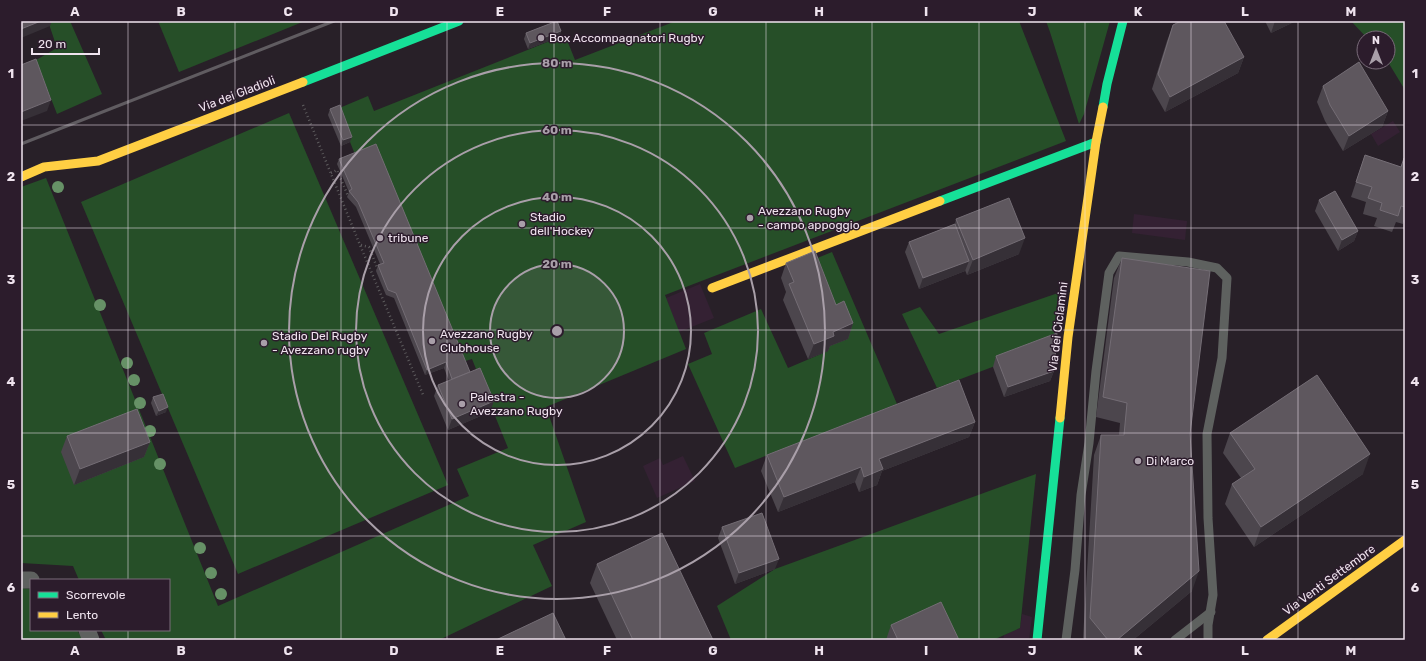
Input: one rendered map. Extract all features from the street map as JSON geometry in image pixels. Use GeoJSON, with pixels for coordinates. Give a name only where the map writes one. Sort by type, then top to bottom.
{"type":"FeatureCollection","features":[{"type":"Feature","properties":{"kind":"street","name":"Via dei Gladioli"},"geometry":{"type":"LineString","coordinates":[[21,177],[44,167],[98,161],[459,21]]}},
{"type":"Feature","properties":{"kind":"street","name":"Via dei Ciclamini"},"geometry":{"type":"LineString","coordinates":[[1038,640],[1068,337],[1096,142],[1107,84],[1123,21]]}},
{"type":"Feature","properties":{"kind":"street"},"geometry":{"type":"LineString","coordinates":[[712,288],[1096,142]]}},
{"type":"Feature","properties":{"kind":"street","name":"Via Venti Settembre"},"geometry":{"type":"LineString","coordinates":[[1267,640],[1405,540]]}},
{"type":"Feature","properties":{"kind":"street"},"geometry":{"type":"LineString","coordinates":[[86,631],[91,640]]}},
{"type":"Feature","properties":{"kind":"lane"},"geometry":{"type":"LineString","coordinates":[[1066,640],[1075,570],[1081,495],[1089,443],[1096,371],[1109,273],[1119,256],[1188,262],[1217,268],[1227,278],[1222,358],[1207,434],[1208,518],[1213,595],[1208,625],[1208,640]]}},
{"type":"Feature","properties":{"kind":"lane"},"geometry":{"type":"LineString","coordinates":[[1175,640],[1210,612]]}},
{"type":"Feature","properties":{"kind":"path"},"geometry":{"type":"LineString","coordinates":[[294,85],[310,119],[360,245],[424,397]]}},
{"type":"Feature","properties":{"kind":"path"},"geometry":{"type":"LineString","coordinates":[[331,173],[337,170],[348,196]]}},
{"type":"Feature","properties":{"kind":"path"},"geometry":{"type":"LineString","coordinates":[[360,245],[369,247],[378,270]]}},
{"type":"Feature","properties":{"kind":"shaded area"},"geometry":{"type":"Polygon","coordinates":[[[1393,121],[1400,132],[1378,146],[1371,134],[1393,121]]]}},
{"type":"Feature","properties":{"kind":"shaded area"},"geometry":{"type":"Polygon","coordinates":[[[1134,214],[1187,221],[1185,240],[1132,233],[1134,214]]]}},
{"type":"Feature","properties":{"kind":"shaded area"},"geometry":{"type":"Polygon","coordinates":[[[700,284],[714,318],[679,332],[666,298],[700,284]]]}},
{"type":"Feature","properties":{"kind":"shaded area"},"geometry":{"type":"Polygon","coordinates":[[[683,456],[695,481],[657,498],[643,466],[660,458],[663,465],[683,456]]]}},
{"type":"Feature","properties":{"kind":"shaded area"},"geometry":{"type":"Polygon","coordinates":[[[1022,614],[1032,617],[1029,640],[1003,640],[1004,635],[1020,628],[1022,614]]]}},
{"type":"Feature","properties":{"kind":"green space"},"geometry":{"type":"Polygon","coordinates":[[[48,21],[70,21],[102,94],[57,114],[36,60],[57,48],[48,21]]]}},
{"type":"Feature","properties":{"kind":"green space"},"geometry":{"type":"Polygon","coordinates":[[[158,21],[305,21],[179,72],[158,21]]]}},
{"type":"Feature","properties":{"kind":"green space"},"geometry":{"type":"Polygon","coordinates":[[[676,21],[1019,21],[1066,141],[665,295],[686,349],[546,407],[586,522],[533,545],[552,586],[439,640],[106,640],[102,631],[170,631],[170,579],[79,579],[73,566],[21,563],[21,187],[46,178],[218,606],[469,496],[457,469],[508,448],[472,359],[462,362],[356,157],[337,109],[368,96],[374,111],[565,35],[575,60],[676,21]]]}},
{"type":"Feature","properties":{"kind":"green space"},"geometry":{"type":"Polygon","coordinates":[[[1046,21],[1110,21],[1084,114],[1079,124],[1050,32],[1046,21]]]}},
{"type":"Feature","properties":{"kind":"green space"},"geometry":{"type":"Polygon","coordinates":[[[1351,21],[1405,21],[1405,90],[1393,70],[1396,70],[1396,30],[1359,30],[1351,21]]]}},
{"type":"Feature","properties":{"kind":"green space","name":"Stadio Del Rugby - Avezzano rugby"},"geometry":{"type":"Polygon","coordinates":[[[289,113],[448,485],[238,574],[81,202],[289,113]]]}},
{"type":"Feature","properties":{"kind":"green space"},"geometry":{"type":"Polygon","coordinates":[[[832,252],[897,404],[735,468],[688,364],[712,354],[704,333],[761,309],[788,368],[828,351],[810,261],[832,252]]]}},
{"type":"Feature","properties":{"kind":"green space"},"geometry":{"type":"Polygon","coordinates":[[[1058,293],[1053,344],[937,388],[902,314],[920,307],[939,334],[1058,293]]]}},
{"type":"Feature","properties":{"kind":"green space"},"geometry":{"type":"Polygon","coordinates":[[[1036,474],[1020,628],[993,640],[731,640],[717,606],[775,569],[1036,474]]]}},
{"type":"Feature","properties":{"kind":"green space"},"geometry":{"type":"Polygon","coordinates":[[[21,588],[30,589],[30,631],[78,631],[83,640],[21,640],[21,588]]]}},
{"type":"Feature","properties":{"kind":"building"},"geometry":{"type":"Polygon","coordinates":[[[21,21],[41,21],[21,29],[21,21]]]}},
{"type":"Feature","properties":{"kind":"building"},"geometry":{"type":"Polygon","coordinates":[[[557,21],[561,31],[530,43],[526,33],[557,21]]]}},
{"type":"Feature","properties":{"kind":"building"},"geometry":{"type":"Polygon","coordinates":[[[1181,21],[1224,21],[1244,57],[1170,97],[1158,74],[1173,25],[1181,21]]]}},
{"type":"Feature","properties":{"kind":"building"},"geometry":{"type":"Polygon","coordinates":[[[36,59],[51,100],[21,112],[21,65],[36,59]]]}},
{"type":"Feature","properties":{"kind":"building"},"geometry":{"type":"Polygon","coordinates":[[[1356,64],[1356,70],[1364,70],[1388,111],[1349,136],[1330,105],[1323,86],[1356,64]]]}},
{"type":"Feature","properties":{"kind":"building"},"geometry":{"type":"Polygon","coordinates":[[[340,105],[352,137],[343,140],[330,109],[340,105]]]}},
{"type":"Feature","properties":{"kind":"building"},"geometry":{"type":"Polygon","coordinates":[[[376,144],[470,372],[452,379],[446,362],[427,370],[396,293],[388,290],[378,265],[384,263],[358,202],[349,191],[352,189],[339,159],[376,144]]]}},
{"type":"Feature","properties":{"kind":"building"},"geometry":{"type":"Polygon","coordinates":[[[1365,155],[1401,167],[1405,158],[1405,207],[1401,206],[1398,216],[1380,210],[1382,203],[1368,198],[1372,187],[1356,182],[1365,155]]]}},
{"type":"Feature","properties":{"kind":"building"},"geometry":{"type":"Polygon","coordinates":[[[1335,191],[1358,231],[1342,240],[1319,200],[1335,191]]]}},
{"type":"Feature","properties":{"kind":"building"},"geometry":{"type":"Polygon","coordinates":[[[1009,198],[1025,238],[973,260],[956,219],[1009,198]]]}},
{"type":"Feature","properties":{"kind":"building"},"geometry":{"type":"Polygon","coordinates":[[[955,224],[969,261],[923,278],[909,242],[955,224]]]}},
{"type":"Feature","properties":{"kind":"building"},"geometry":{"type":"Polygon","coordinates":[[[815,251],[836,305],[844,301],[853,323],[833,332],[834,336],[814,344],[789,284],[794,282],[786,263],[815,251]]]}},
{"type":"Feature","properties":{"kind":"building","name":"Di Marco"},"geometry":{"type":"Polygon","coordinates":[[[1122,258],[1210,271],[1190,434],[1199,571],[1117,640],[1108,640],[1090,618],[1101,435],[1124,435],[1127,403],[1103,397],[1122,258]]]}},
{"type":"Feature","properties":{"kind":"building"},"geometry":{"type":"Polygon","coordinates":[[[1057,333],[1054,371],[1008,387],[996,356],[1057,333]]]}},
{"type":"Feature","properties":{"kind":"building","name":"Palestra - Avezzano Rugby"},"geometry":{"type":"Polygon","coordinates":[[[480,368],[494,401],[452,419],[438,385],[480,368]]]}},
{"type":"Feature","properties":{"kind":"building","name":"Di Marco"},"geometry":{"type":"Polygon","coordinates":[[[1317,375],[1370,454],[1261,527],[1232,484],[1255,469],[1230,433],[1317,375]]]}},
{"type":"Feature","properties":{"kind":"building"},"geometry":{"type":"Polygon","coordinates":[[[959,380],[975,422],[879,459],[883,469],[864,477],[861,467],[784,497],[767,455],[959,380]]]}},
{"type":"Feature","properties":{"kind":"building"},"geometry":{"type":"Polygon","coordinates":[[[163,394],[168,407],[159,411],[153,397],[163,394]]]}},
{"type":"Feature","properties":{"kind":"building"},"geometry":{"type":"Polygon","coordinates":[[[137,409],[150,442],[80,469],[67,436],[137,409]]]}},
{"type":"Feature","properties":{"kind":"building"},"geometry":{"type":"Polygon","coordinates":[[[762,513],[779,559],[739,573],[722,527],[762,513]]]}},
{"type":"Feature","properties":{"kind":"building"},"geometry":{"type":"Polygon","coordinates":[[[662,533],[713,640],[633,640],[597,564],[662,533]]]}},
{"type":"Feature","properties":{"kind":"building"},"geometry":{"type":"Polygon","coordinates":[[[941,602],[959,640],[898,640],[891,625],[941,602]]]}},
{"type":"Feature","properties":{"kind":"building"},"geometry":{"type":"Polygon","coordinates":[[[553,613],[566,640],[496,640],[553,613]]]}},
{"type":"Feature","properties":{"kind":"railway"},"geometry":{"type":"LineString","coordinates":[[21,144],[334,21]]}},
{"type":"Feature","properties":{"kind":"traffic: fast"},"geometry":{"type":"LineString","coordinates":[[303,82],[459,21]]}},
{"type":"Feature","properties":{"kind":"traffic: fast"},"geometry":{"type":"LineString","coordinates":[[1103,107],[1107,84],[1123,21]]}},
{"type":"Feature","properties":{"kind":"traffic: fast"},"geometry":{"type":"LineString","coordinates":[[940,201],[1096,142]]}},
{"type":"Feature","properties":{"kind":"traffic: fast"},"geometry":{"type":"LineString","coordinates":[[1037,640],[1060,418]]}},
{"type":"Feature","properties":{"kind":"traffic: slow"},"geometry":{"type":"LineString","coordinates":[[21,177],[44,167],[98,161],[303,82]]}},
{"type":"Feature","properties":{"kind":"traffic: slow"},"geometry":{"type":"LineString","coordinates":[[1060,418],[1068,337],[1096,142],[1103,107]]}},
{"type":"Feature","properties":{"kind":"traffic: slow"},"geometry":{"type":"LineString","coordinates":[[712,288],[940,201]]}},
{"type":"Feature","properties":{"kind":"traffic: slow"},"geometry":{"type":"LineString","coordinates":[[1267,640],[1405,540]]}},
{"type":"Feature","properties":{"kind":"place","name":"Box Accompagnatori Rugby"},"geometry":{"type":"Point","coordinates":[541,38]}},
{"type":"Feature","properties":{"kind":"place","name":"Avezzano Rugby - campo appoggio"},"geometry":{"type":"Point","coordinates":[750,218]}},
{"type":"Feature","properties":{"kind":"place","name":"Stadio dell'Hockey"},"geometry":{"type":"Point","coordinates":[522,224]}},
{"type":"Feature","properties":{"kind":"place","name":"tribune"},"geometry":{"type":"Point","coordinates":[380,238]}},
{"type":"Feature","properties":{"kind":"place","name":"Avezzano Rugby Clubhouse"},"geometry":{"type":"Point","coordinates":[432,341]}},
{"type":"Feature","properties":{"kind":"place","name":"Stadio Del Rugby - Avezzano rugby"},"geometry":{"type":"Point","coordinates":[264,343]}},
{"type":"Feature","properties":{"kind":"place","name":"Palestra - Avezzano Rugby"},"geometry":{"type":"Point","coordinates":[462,404]}},
{"type":"Feature","properties":{"kind":"place","name":"Di Marco"},"geometry":{"type":"Point","coordinates":[1138,461]}}]}
